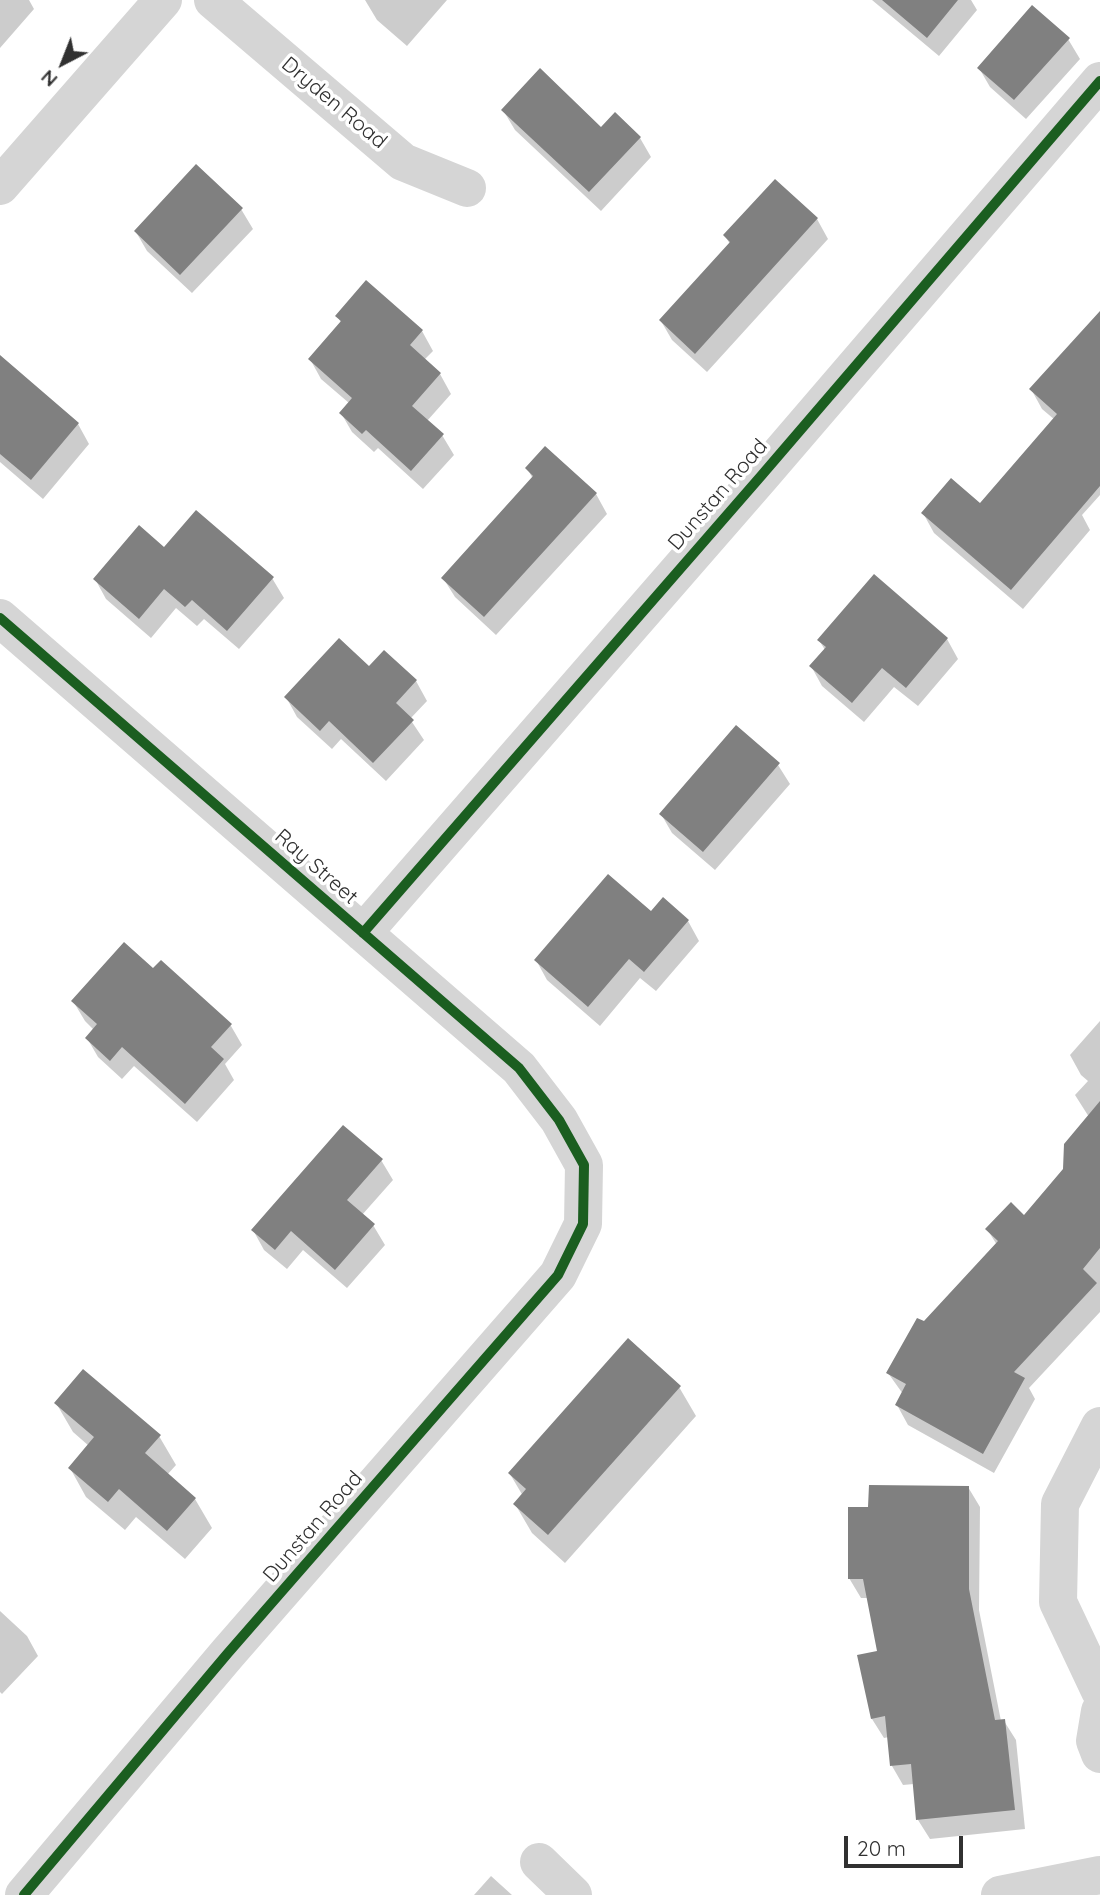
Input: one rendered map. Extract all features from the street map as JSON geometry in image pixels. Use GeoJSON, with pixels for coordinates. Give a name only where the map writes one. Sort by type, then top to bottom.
{"type":"FeatureCollection","features":[{"type":"Feature","properties":{"kind":"street"},"geometry":{"type":"LineString","coordinates":[[0,186],[163,0]]}},
{"type":"Feature","properties":{"kind":"street","name":"Dryden Road"},"geometry":{"type":"LineString","coordinates":[[213,0],[403,162],[467,188]]}},
{"type":"Feature","properties":{"kind":"street","name":"Dunstan Road"},"geometry":{"type":"LineString","coordinates":[[363,933],[1100,81]]}},
{"type":"Feature","properties":{"kind":"street","name":"Ray Street"},"geometry":{"type":"LineString","coordinates":[[0,618],[519,1068],[559,1120],[584,1165]]}},
{"type":"Feature","properties":{"kind":"street","name":"Dunstan Road"},"geometry":{"type":"LineString","coordinates":[[24,1895],[228,1653],[558,1275],[583,1224],[584,1165]]}},
{"type":"Feature","properties":{"kind":"street"},"geometry":{"type":"LineString","coordinates":[[1100,1426],[1060,1504],[1058,1602],[1100,1691]]}},
{"type":"Feature","properties":{"kind":"street"},"geometry":{"type":"LineString","coordinates":[[1100,1711],[1095,1741],[1100,1754]]}},
{"type":"Feature","properties":{"kind":"street"},"geometry":{"type":"LineString","coordinates":[[539,1862],[573,1895]]}},
{"type":"Feature","properties":{"kind":"street"},"geometry":{"type":"LineString","coordinates":[[1000,1895],[1100,1875]]}},
{"type":"Feature","properties":{"kind":"building"},"geometry":{"type":"Polygon","coordinates":[[[882,0],[958,0],[927,38],[882,0]]]}},
{"type":"Feature","properties":{"kind":"building"},"geometry":{"type":"Polygon","coordinates":[[[1032,5],[1070,38],[1014,100],[977,68],[1032,5]]]}},
{"type":"Feature","properties":{"kind":"building"},"geometry":{"type":"Polygon","coordinates":[[[540,68],[601,127],[615,112],[641,137],[589,192],[501,110],[540,68]]]}},
{"type":"Feature","properties":{"kind":"building"},"geometry":{"type":"Polygon","coordinates":[[[196,164],[243,208],[180,275],[134,231],[196,164]]]}},
{"type":"Feature","properties":{"kind":"building"},"geometry":{"type":"Polygon","coordinates":[[[775,179],[818,218],[695,354],[659,320],[730,242],[723,235],[775,179]]]}},
{"type":"Feature","properties":{"kind":"building"},"geometry":{"type":"Polygon","coordinates":[[[366,280],[423,330],[410,345],[441,373],[412,406],[444,434],[411,471],[366,430],[362,434],[339,413],[352,398],[308,359],[341,321],[335,316],[366,280]]]}},
{"type":"Feature","properties":{"kind":"building"},"geometry":{"type":"Polygon","coordinates":[[[1100,311],[1100,486],[1011,590],[921,513],[951,478],[980,503],[1057,414],[1029,389],[1100,311]]]}},
{"type":"Feature","properties":{"kind":"building"},"geometry":{"type":"Polygon","coordinates":[[[0,355],[79,423],[31,480],[0,454],[0,355]]]}},
{"type":"Feature","properties":{"kind":"building"},"geometry":{"type":"Polygon","coordinates":[[[545,446],[597,493],[484,617],[441,578],[533,476],[525,468],[545,446]]]}},
{"type":"Feature","properties":{"kind":"building"},"geometry":{"type":"Polygon","coordinates":[[[196,510],[274,577],[227,631],[192,600],[185,607],[164,589],[139,619],[93,579],[139,525],[164,547],[196,510]]]}},
{"type":"Feature","properties":{"kind":"building"},"geometry":{"type":"Polygon","coordinates":[[[874,574],[948,638],[906,688],[882,668],[852,703],[809,666],[826,647],[817,640],[874,574]]]}},
{"type":"Feature","properties":{"kind":"building"},"geometry":{"type":"Polygon","coordinates":[[[339,638],[369,666],[384,650],[417,680],[396,703],[414,720],[373,763],[329,721],[320,731],[284,697],[339,638]]]}},
{"type":"Feature","properties":{"kind":"building"},"geometry":{"type":"Polygon","coordinates":[[[736,725],[780,763],[703,852],[659,814],[736,725]]]}},
{"type":"Feature","properties":{"kind":"building"},"geometry":{"type":"Polygon","coordinates":[[[608,874],[651,911],[663,897],[689,920],[644,972],[629,959],[588,1007],[534,960],[608,874]]]}},
{"type":"Feature","properties":{"kind":"building"},"geometry":{"type":"Polygon","coordinates":[[[124,942],[153,968],[161,960],[232,1024],[211,1047],[224,1059],[185,1104],[122,1047],[110,1061],[85,1038],[97,1024],[71,1001],[124,942]]]}},
{"type":"Feature","properties":{"kind":"building"},"geometry":{"type":"Polygon","coordinates":[[[1100,1101],[1100,1248],[1083,1269],[1097,1283],[1014,1372],[1025,1378],[983,1454],[895,1405],[906,1384],[886,1373],[917,1318],[924,1321],[998,1241],[985,1229],[1011,1202],[1024,1215],[1063,1169],[1064,1144],[1100,1101]]]}},
{"type":"Feature","properties":{"kind":"building"},"geometry":{"type":"Polygon","coordinates":[[[343,1125],[383,1159],[347,1200],[375,1224],[335,1270],[291,1231],[275,1250],[251,1230],[343,1125]]]}},
{"type":"Feature","properties":{"kind":"building"},"geometry":{"type":"Polygon","coordinates":[[[628,1338],[681,1386],[548,1535],[513,1504],[526,1489],[508,1473],[628,1338]]]}},
{"type":"Feature","properties":{"kind":"building"},"geometry":{"type":"Polygon","coordinates":[[[83,1369],[161,1435],[145,1453],[196,1498],[167,1531],[119,1489],[108,1502],[68,1468],[94,1437],[54,1403],[83,1369]]]}},
{"type":"Feature","properties":{"kind":"building"},"geometry":{"type":"Polygon","coordinates":[[[869,1485],[969,1486],[969,1589],[995,1720],[1005,1719],[1015,1810],[916,1820],[911,1764],[890,1766],[885,1716],[871,1719],[857,1655],[877,1651],[863,1579],[848,1579],[848,1507],[868,1507],[869,1485]]]}},
{"type":"Feature","properties":{"kind":"cycle path"},"geometry":{"type":"LineString","coordinates":[[363,933],[1100,81]]}},
{"type":"Feature","properties":{"kind":"cycle path"},"geometry":{"type":"LineString","coordinates":[[0,618],[519,1068],[559,1120],[584,1165],[583,1224],[558,1275],[228,1653],[24,1895]]}}]}
